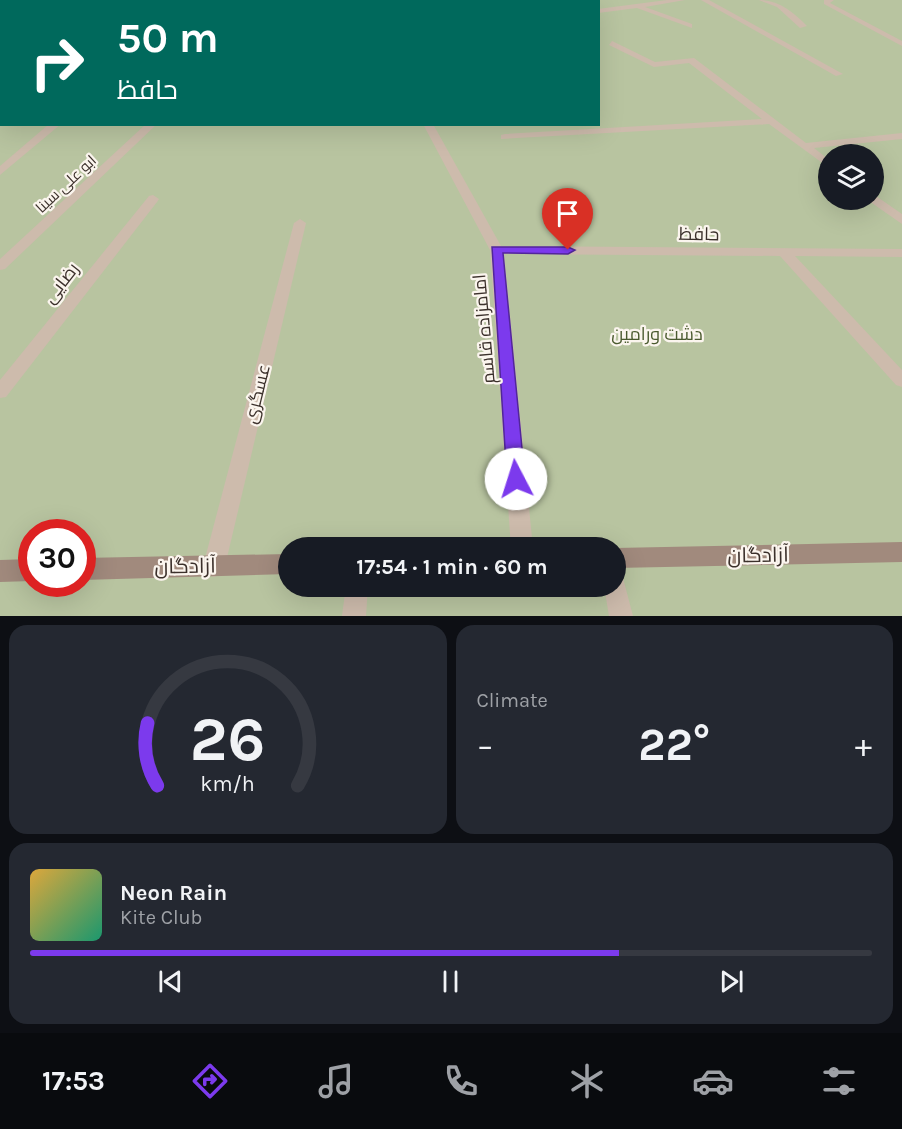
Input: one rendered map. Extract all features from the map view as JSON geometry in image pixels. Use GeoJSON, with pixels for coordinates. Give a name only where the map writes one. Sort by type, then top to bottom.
{"type":"FeatureCollection","features":[{"type":"Feature","properties":{"kind":"main road","name":"آزادگان"},"geometry":{"type":"LineString","coordinates":[[626,558],[902,552]]}},
{"type":"Feature","properties":{"kind":"main road","name":"آزادگان"},"geometry":{"type":"LineString","coordinates":[[96,569],[278,564]]}},
{"type":"Feature","properties":{"kind":"main road"},"geometry":{"type":"LineString","coordinates":[[0,570],[18,570]]}},
{"type":"Feature","properties":{"kind":"street"},"geometry":{"type":"LineString","coordinates":[[600,10],[682,0]]}},
{"type":"Feature","properties":{"kind":"street"},"geometry":{"type":"LineString","coordinates":[[704,0],[839,74]]}},
{"type":"Feature","properties":{"kind":"street"},"geometry":{"type":"LineString","coordinates":[[762,0],[779,6],[802,26]]}},
{"type":"Feature","properties":{"kind":"street"},"geometry":{"type":"LineString","coordinates":[[831,0],[828,4],[902,44]]}},
{"type":"Feature","properties":{"kind":"street"},"geometry":{"type":"LineString","coordinates":[[638,6],[688,26]]}},
{"type":"Feature","properties":{"kind":"street"},"geometry":{"type":"LineString","coordinates":[[612,43],[654,65],[691,60],[818,156]]}},
{"type":"Feature","properties":{"kind":"street"},"geometry":{"type":"LineString","coordinates":[[505,137],[770,121]]}},
{"type":"Feature","properties":{"kind":"street"},"geometry":{"type":"LineString","coordinates":[[0,172],[54,126]]}},
{"type":"Feature","properties":{"kind":"street","name":"ابو علی سینا"},"geometry":{"type":"LineString","coordinates":[[0,266],[150,126]]}},
{"type":"Feature","properties":{"kind":"street","name":"امامزاده قاسم"},"geometry":{"type":"LineString","coordinates":[[429,126],[497,250],[521,537]]}},
{"type":"Feature","properties":{"kind":"street"},"geometry":{"type":"LineString","coordinates":[[804,146],[902,136]]}},
{"type":"Feature","properties":{"kind":"street","name":"رضایی"},"geometry":{"type":"LineString","coordinates":[[0,392],[153,199]]}},
{"type":"Feature","properties":{"kind":"street"},"geometry":{"type":"LineString","coordinates":[[884,206],[902,220]]}},
{"type":"Feature","properties":{"kind":"street","name":"عسگری"},"geometry":{"type":"LineString","coordinates":[[214,566],[300,223]]}},
{"type":"Feature","properties":{"kind":"street","name":"حافظ"},"geometry":{"type":"LineString","coordinates":[[497,250],[902,254]]}},
{"type":"Feature","properties":{"kind":"street"},"geometry":{"type":"LineString","coordinates":[[784,252],[902,381]]}},
{"type":"Feature","properties":{"kind":"street"},"geometry":{"type":"LineString","coordinates":[[354,616],[356,597]]}},
{"type":"Feature","properties":{"kind":"street"},"geometry":{"type":"LineString","coordinates":[[617,597],[621,616]]}},
{"type":"Feature","properties":{"kind":"green space","name":"دشت ورامین"},"geometry":{"type":"Polygon","coordinates":[[[600,0],[902,0],[902,616],[0,616],[0,126],[600,126],[600,0]]]}},
{"type":"Feature","properties":{"kind":"route"},"geometry":{"type":"LineString","coordinates":[[516,479],[497,250],[568,250]]}}]}
